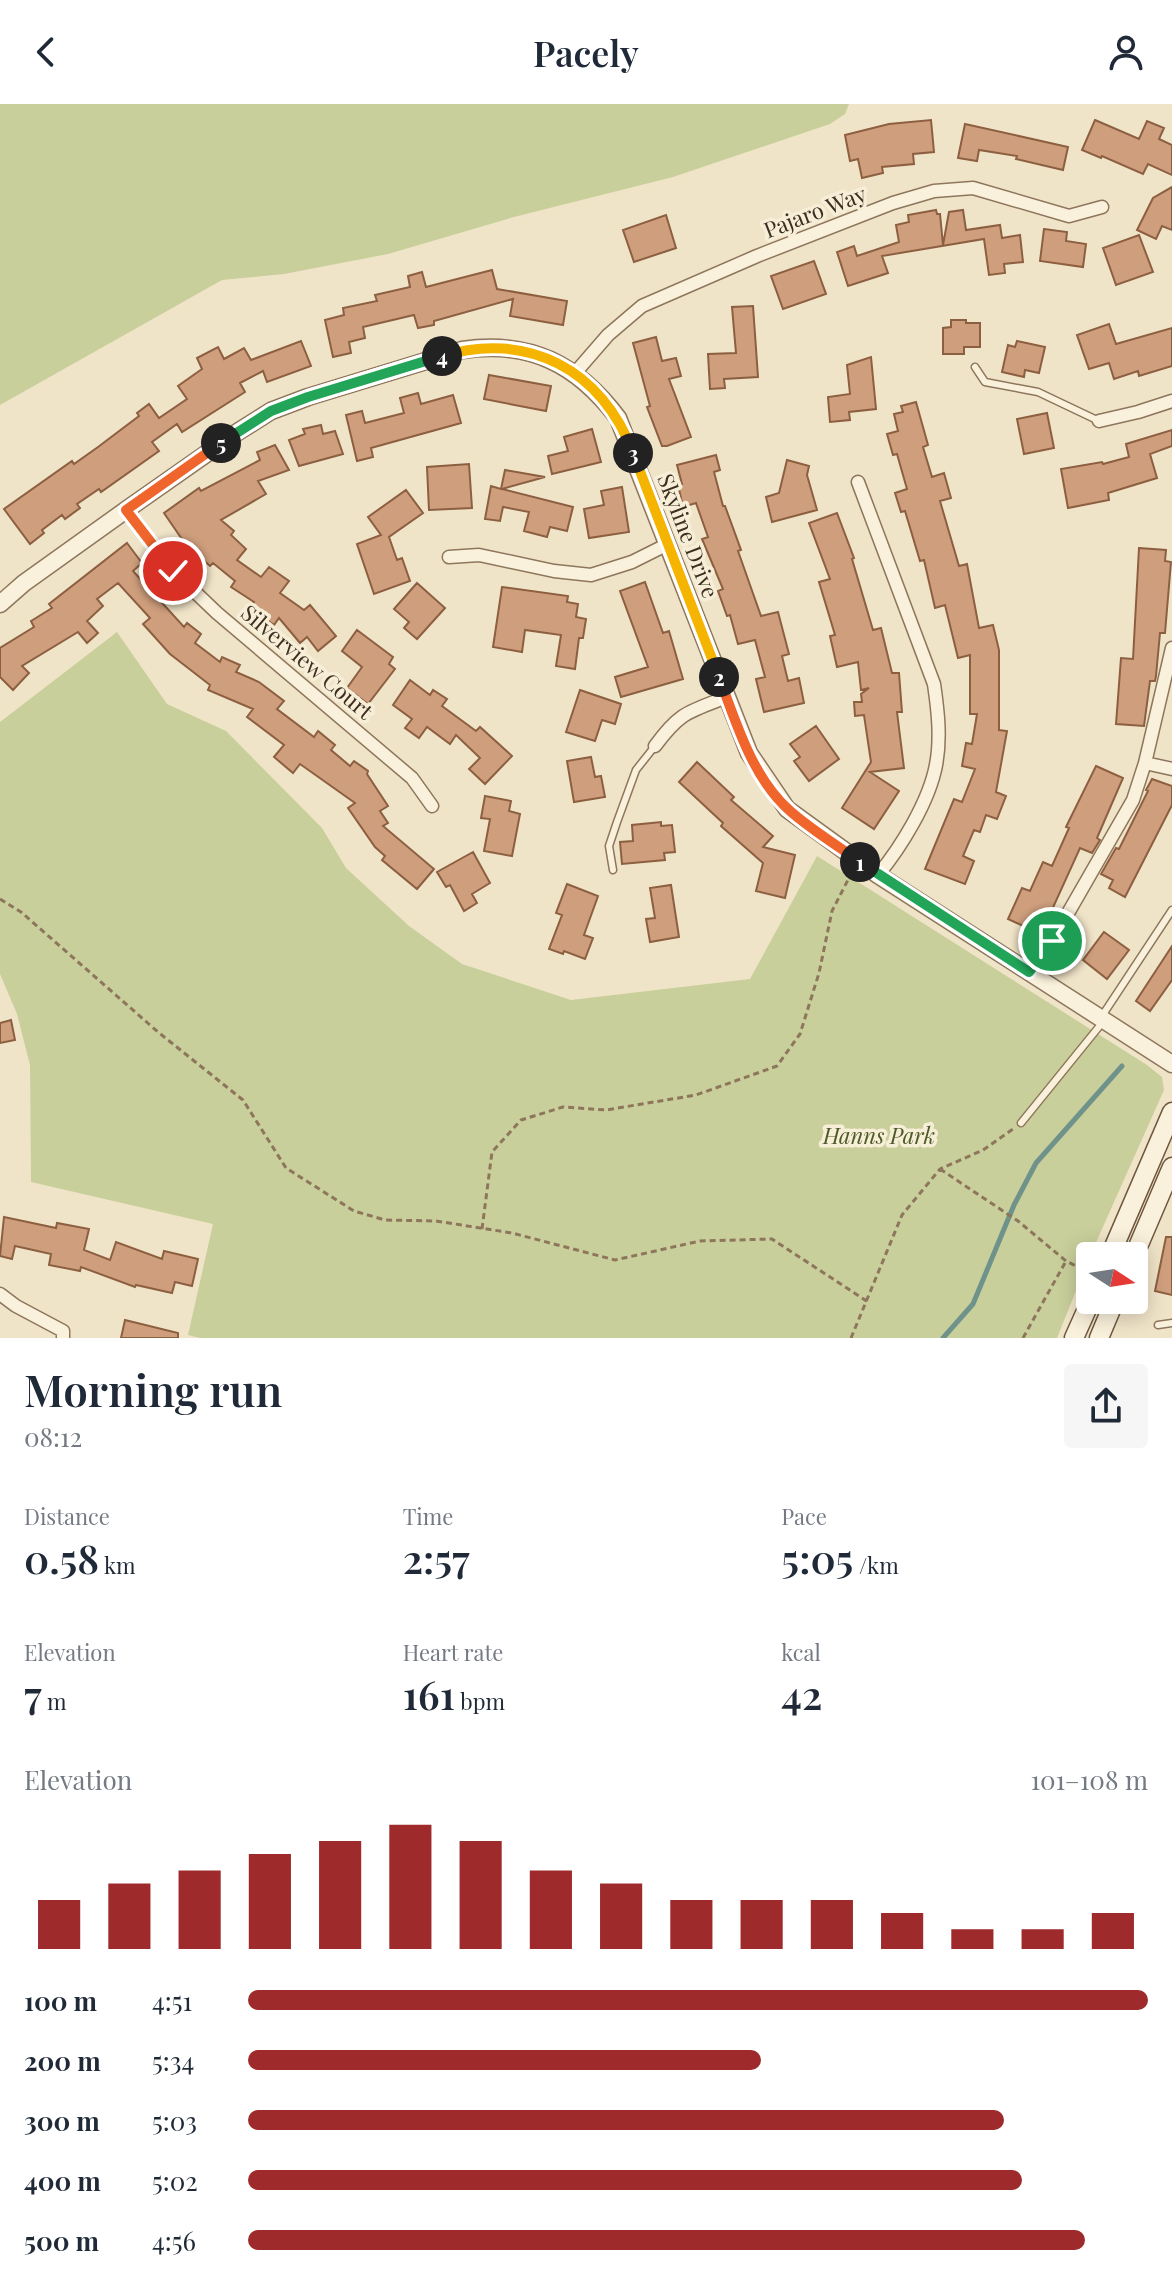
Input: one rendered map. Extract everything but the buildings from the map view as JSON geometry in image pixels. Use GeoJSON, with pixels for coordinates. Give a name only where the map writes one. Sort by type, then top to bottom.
{"type":"FeatureCollection","features":[{"type":"Feature","properties":{"kind":"main road"},"geometry":{"type":"LineString","coordinates":[[1116,1242],[1172,1112]]}},
{"type":"Feature","properties":{"kind":"main road"},"geometry":{"type":"LineString","coordinates":[[1140,1242],[1172,1167]]}},
{"type":"Feature","properties":{"kind":"main road"},"geometry":{"type":"LineString","coordinates":[[1074,1338],[1085,1314]]}},
{"type":"Feature","properties":{"kind":"main road"},"geometry":{"type":"LineString","coordinates":[[1099,1338],[1109,1314]]}},
{"type":"Feature","properties":{"kind":"street","name":"Pajaro Way"},"geometry":{"type":"LineString","coordinates":[[575,373],[608,335],[642,306],[757,256],[893,203],[934,191],[973,188],[1069,216],[1102,207]]}},
{"type":"Feature","properties":{"kind":"street","name":"Skyline Drive"},"geometry":{"type":"LineString","coordinates":[[0,604],[24,583],[126,510],[271,411],[448,354],[488,346],[512,348],[553,361],[575,373],[602,396],[618,418],[749,753],[787,809],[878,875],[1172,1064]]}},
{"type":"Feature","properties":{"kind":"street"},"geometry":{"type":"LineString","coordinates":[[1099,421],[1172,401]]}},
{"type":"Feature","properties":{"kind":"street"},"geometry":{"type":"LineString","coordinates":[[858,482],[934,684],[938,708],[936,767],[904,839],[878,875]]}},
{"type":"Feature","properties":{"kind":"street","name":"Silverview Court"},"geometry":{"type":"LineString","coordinates":[[126,510],[173,571],[229,624],[412,778],[432,806]]}},
{"type":"Feature","properties":{"kind":"street"},"geometry":{"type":"LineString","coordinates":[[449,557],[479,555],[554,571],[591,575],[632,562],[666,545]]}},
{"type":"Feature","properties":{"kind":"street"},"geometry":{"type":"LineString","coordinates":[[1029,972],[1052,941],[1133,800],[1145,763],[1172,648]]}},
{"type":"Feature","properties":{"kind":"street"},"geometry":{"type":"LineString","coordinates":[[655,746],[672,722],[687,712],[727,697]]}},
{"type":"Feature","properties":{"kind":"street"},"geometry":{"type":"LineString","coordinates":[[1145,763],[1172,769]]}},
{"type":"Feature","properties":{"kind":"street"},"geometry":{"type":"LineString","coordinates":[[0,1294],[63,1331],[63,1338]]}},
{"type":"Feature","properties":{"kind":"lane"},"geometry":{"type":"LineString","coordinates":[[975,367],[985,382],[1038,392],[1099,421]]}},
{"type":"Feature","properties":{"kind":"lane"},"geometry":{"type":"LineString","coordinates":[[613,870],[609,846],[617,822],[636,770],[655,746]]}},
{"type":"Feature","properties":{"kind":"lane"},"geometry":{"type":"LineString","coordinates":[[1021,1123],[1102,1020],[1172,910]]}},
{"type":"Feature","properties":{"kind":"lane"},"geometry":{"type":"LineString","coordinates":[[1158,1325],[1172,1323]]}},
{"type":"Feature","properties":{"kind":"path"},"geometry":{"type":"LineString","coordinates":[[482,1230],[492,1152],[521,1120],[563,1107],[606,1110],[696,1095],[777,1066],[800,1034],[819,973],[832,911],[858,860]]}},
{"type":"Feature","properties":{"kind":"path"},"geometry":{"type":"LineString","coordinates":[[0,899],[21,912],[158,1032],[243,1100],[286,1168],[354,1211],[385,1220],[436,1221],[512,1233],[615,1260],[700,1241],[772,1239],[868,1302]]}},
{"type":"Feature","properties":{"kind":"path"},"geometry":{"type":"LineString","coordinates":[[851,1338],[902,1215],[940,1169],[983,1150],[1021,1123]]}},
{"type":"Feature","properties":{"kind":"path"},"geometry":{"type":"LineString","coordinates":[[940,1169],[1018,1221],[1076,1266]]}},
{"type":"Feature","properties":{"kind":"path"},"geometry":{"type":"LineString","coordinates":[[1023,1338],[1066,1261]]}},
{"type":"Feature","properties":{"kind":"green space"},"geometry":{"type":"Polygon","coordinates":[[[0,104],[849,104],[845,114],[830,124],[673,177],[514,217],[388,254],[284,274],[222,280],[0,405],[0,104]]]}},
{"type":"Feature","properties":{"kind":"green space","name":"Hanns Park"},"geometry":{"type":"Polygon","coordinates":[[[117,632],[167,704],[226,731],[322,828],[346,868],[409,926],[462,964],[571,1000],[750,979],[817,856],[1162,1077],[1164,1090],[1096,1242],[1076,1242],[1076,1291],[1057,1338],[200,1338],[188,1335],[213,1224],[31,1182],[30,1065],[17,1014],[0,974],[0,722],[117,632]]]}},
{"type":"Feature","properties":{"kind":"waterway"},"geometry":{"type":"LineString","coordinates":[[943,1338],[973,1304],[1014,1205],[1036,1163],[1122,1066]]}},
{"type":"Feature","properties":{"kind":"route"},"geometry":{"type":"LineString","coordinates":[[173,571],[126,510],[271,411],[462,350],[488,346],[512,348],[553,361],[575,373],[602,396],[618,418],[749,753],[787,809],[878,875],[1029,972],[1052,941]]}}]}
